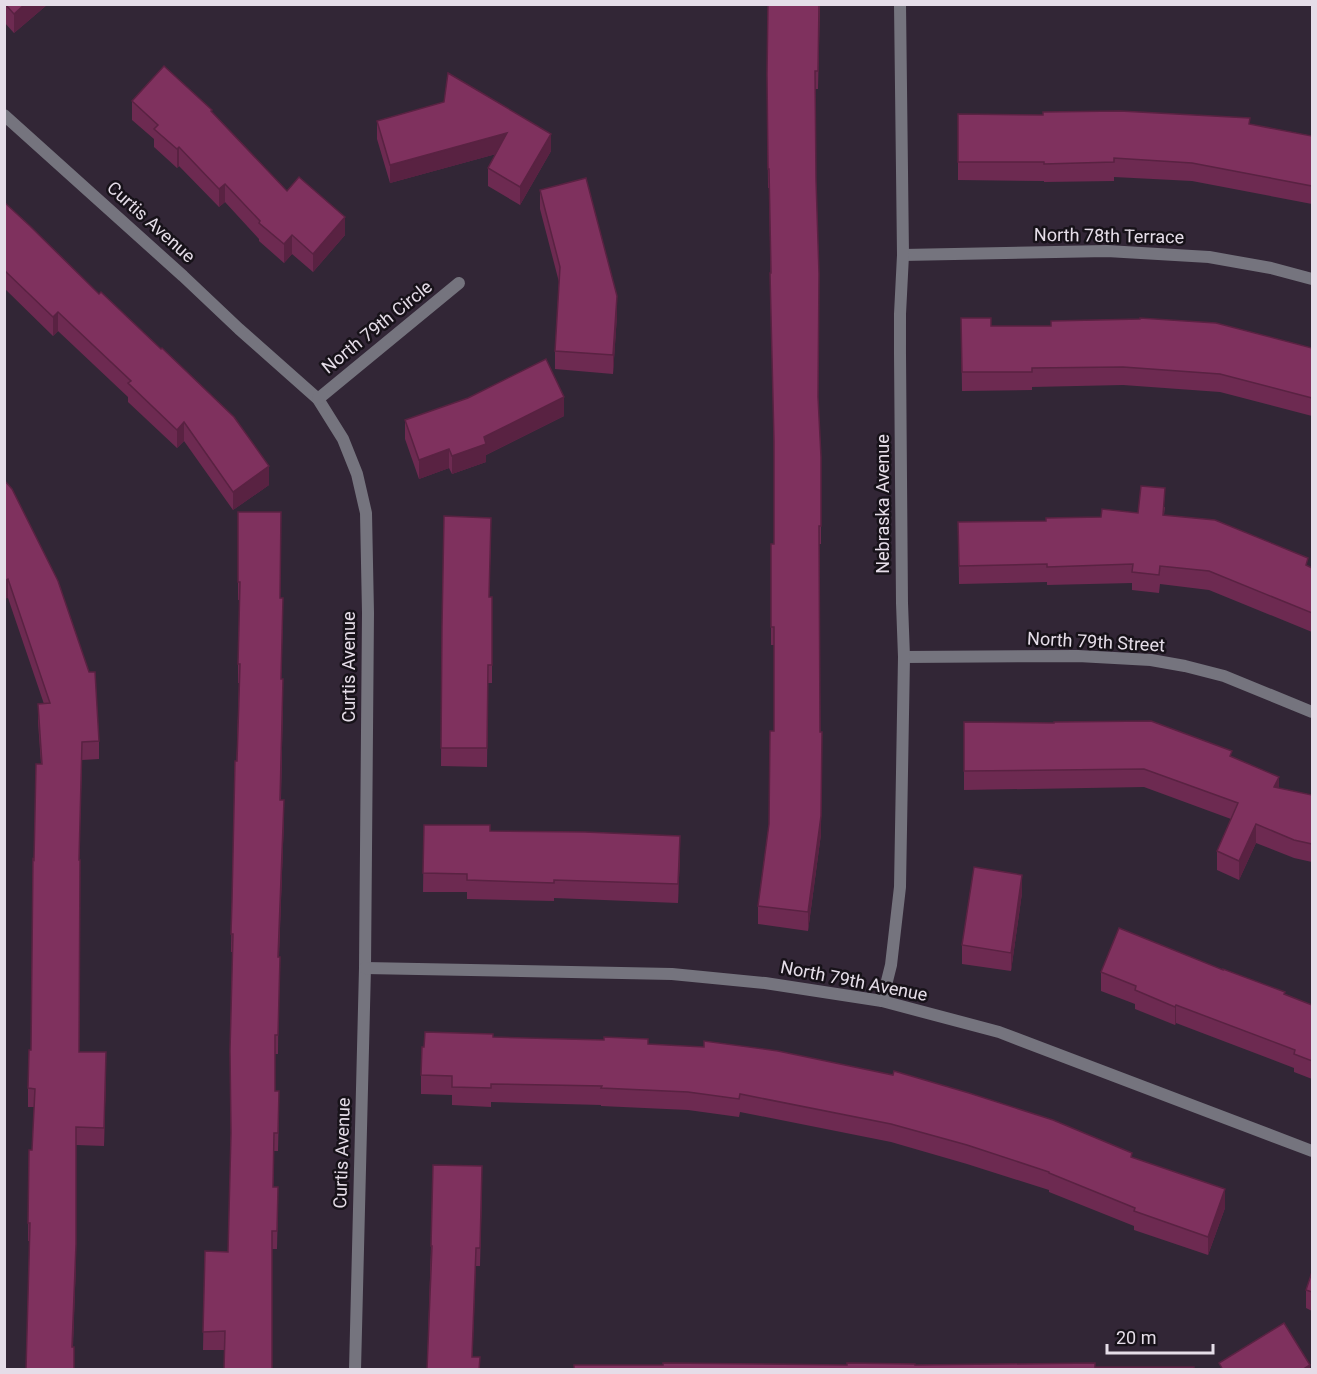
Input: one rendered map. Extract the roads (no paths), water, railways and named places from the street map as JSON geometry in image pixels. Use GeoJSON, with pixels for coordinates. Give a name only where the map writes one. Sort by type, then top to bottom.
{"type":"FeatureCollection","features":[{"type":"Feature","properties":{"kind":"street","name":"Nebraska Avenue"},"geometry":{"type":"LineString","coordinates":[[882,1001],[891,965],[900,887],[904,657],[900,366],[903,255],[900,4]]}},
{"type":"Feature","properties":{"kind":"street","name":"Curtis Avenue"},"geometry":{"type":"LineString","coordinates":[[4,115],[318,399],[343,439],[357,474],[366,513],[368,613],[365,968],[355,1370]]}},
{"type":"Feature","properties":{"kind":"street","name":"North 78th Terrace"},"geometry":{"type":"LineString","coordinates":[[903,255],[1107,251],[1209,257],[1271,268],[1312,279]]}},
{"type":"Feature","properties":{"kind":"street","name":"North 79th Circle"},"geometry":{"type":"LineString","coordinates":[[318,399],[459,283]]}},
{"type":"Feature","properties":{"kind":"street","name":"North 79th Street"},"geometry":{"type":"LineString","coordinates":[[904,657],[1078,656],[1151,660],[1224,676],[1312,712]]}},
{"type":"Feature","properties":{"kind":"street","name":"North 79th Avenue"},"geometry":{"type":"LineString","coordinates":[[365,968],[672,974],[765,982],[882,1001],[999,1032],[1312,1151]]}}]}
